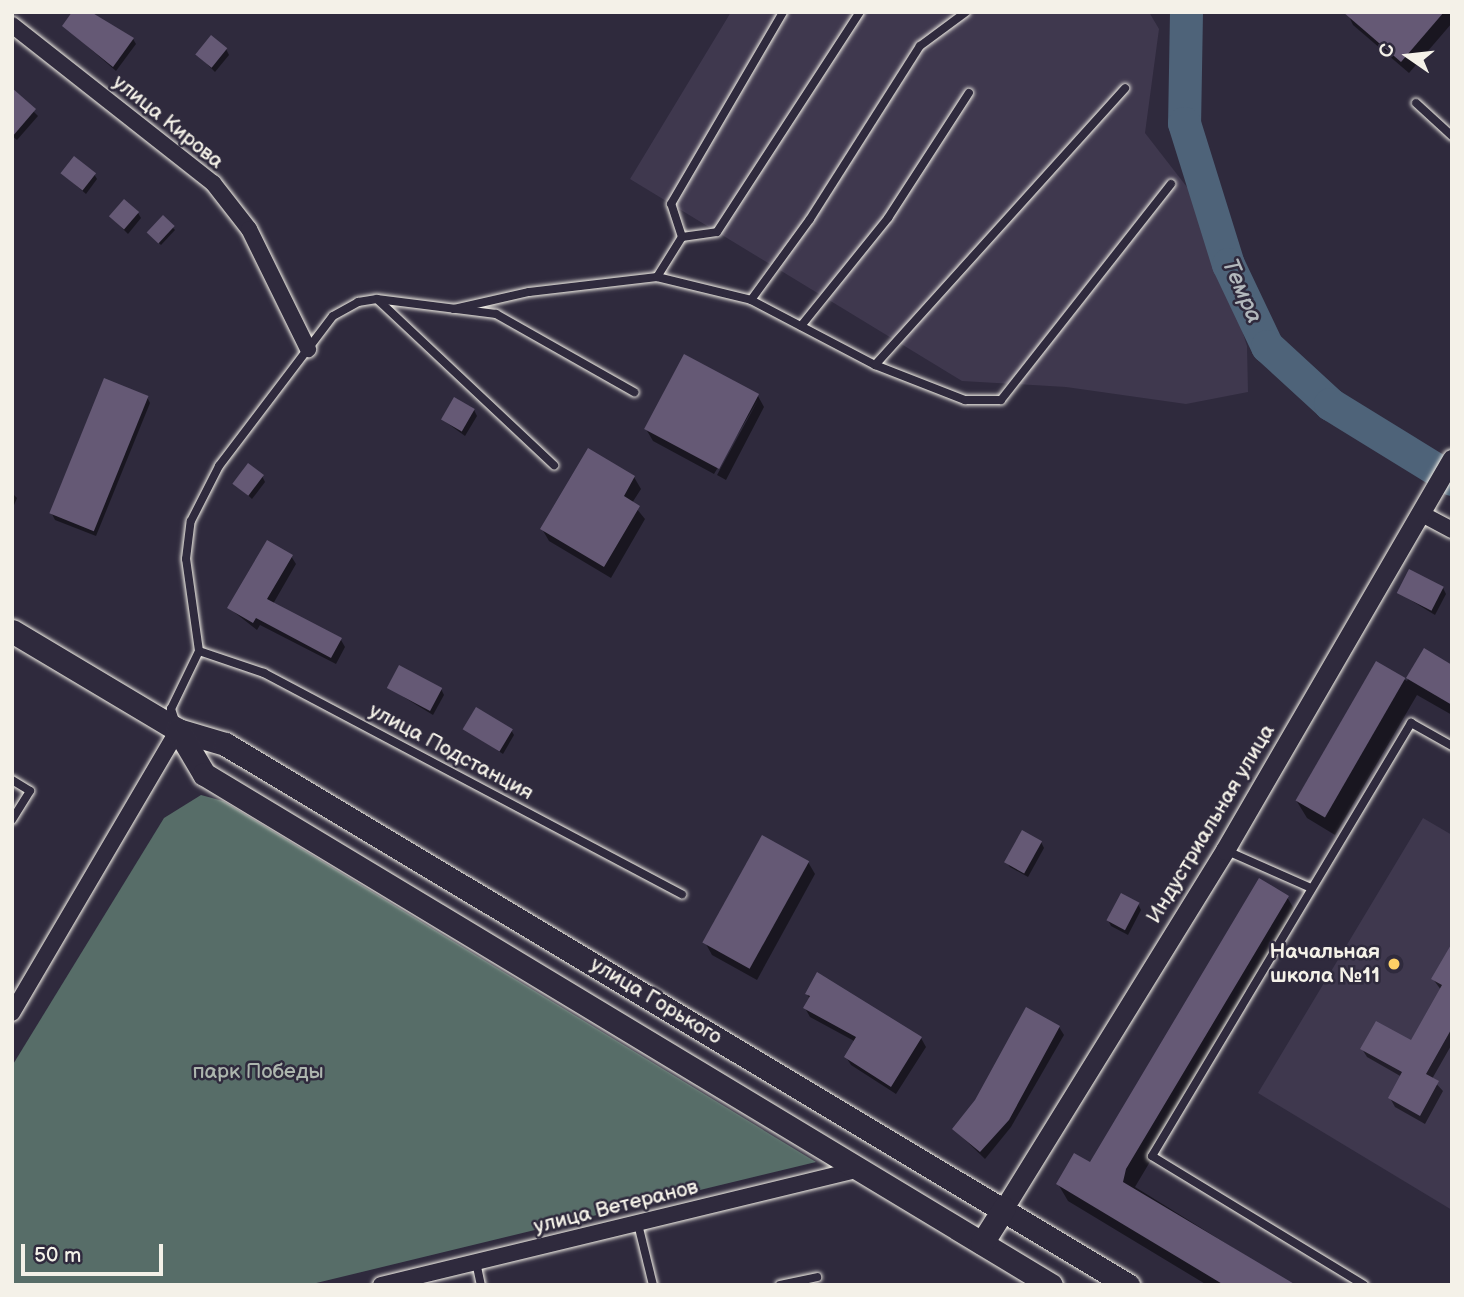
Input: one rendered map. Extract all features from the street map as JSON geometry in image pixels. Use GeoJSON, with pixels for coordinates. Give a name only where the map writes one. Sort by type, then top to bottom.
{"type":"FeatureCollection","features":[{"type":"Feature","properties":{"kind":"main road","name":"улица Горького"},"geometry":{"type":"LineString","coordinates":[[12,631],[178,730],[225,744],[1004,1208],[1128,1285]]}},
{"type":"Feature","properties":{"kind":"main road","name":"улица Горького"},"geometry":{"type":"LineString","coordinates":[[178,730],[204,774],[1051,1285]]}},
{"type":"Feature","properties":{"kind":"main road"},"geometry":{"type":"LineString","coordinates":[[982,1243],[1004,1208]]}},
{"type":"Feature","properties":{"kind":"street","name":"улица Кирова"},"geometry":{"type":"LineString","coordinates":[[12,25],[213,183],[249,229],[308,349]]}},
{"type":"Feature","properties":{"kind":"street","name":"Индустриальная улица"},"geometry":{"type":"LineString","coordinates":[[1004,1208],[1224,850],[1452,459]]}},
{"type":"Feature","properties":{"kind":"street"},"geometry":{"type":"LineString","coordinates":[[1420,513],[1452,530]]}},
{"type":"Feature","properties":{"kind":"street"},"geometry":{"type":"LineString","coordinates":[[12,1013],[178,730]]}},
{"type":"Feature","properties":{"kind":"street","name":"улица Ветеранов"},"geometry":{"type":"LineString","coordinates":[[381,1285],[859,1169]]}},
{"type":"Feature","properties":{"kind":"lane"},"geometry":{"type":"LineString","coordinates":[[682,237],[671,204],[783,12]]}},
{"type":"Feature","properties":{"kind":"lane"},"geometry":{"type":"LineString","coordinates":[[657,276],[682,237],[717,232],[860,12]]}},
{"type":"Feature","properties":{"kind":"lane"},"geometry":{"type":"LineString","coordinates":[[751,300],[810,219],[920,46],[965,12]]}},
{"type":"Feature","properties":{"kind":"lane"},"geometry":{"type":"LineString","coordinates":[[875,365],[1125,88]]}},
{"type":"Feature","properties":{"kind":"lane"},"geometry":{"type":"LineString","coordinates":[[801,326],[888,218],[969,93]]}},
{"type":"Feature","properties":{"kind":"lane"},"geometry":{"type":"LineString","coordinates":[[1416,103],[1452,136]]}},
{"type":"Feature","properties":{"kind":"lane"},"geometry":{"type":"LineString","coordinates":[[454,309],[529,292],[657,276],[751,300],[875,365],[965,400],[1001,400],[1171,184]]}},
{"type":"Feature","properties":{"kind":"lane"},"geometry":{"type":"LineString","coordinates":[[377,299],[554,465]]}},
{"type":"Feature","properties":{"kind":"lane"},"geometry":{"type":"LineString","coordinates":[[178,730],[171,709],[199,651],[186,559],[191,522],[219,466],[333,316],[358,302],[377,299],[496,314],[634,391]]}},
{"type":"Feature","properties":{"kind":"lane","name":"улица Подстанция"},"geometry":{"type":"LineString","coordinates":[[199,651],[264,673],[682,894]]}},
{"type":"Feature","properties":{"kind":"lane"},"geometry":{"type":"LineString","coordinates":[[1364,1285],[1152,1156],[1411,723],[1452,746]]}},
{"type":"Feature","properties":{"kind":"lane"},"geometry":{"type":"LineString","coordinates":[[12,780],[30,791],[12,820]]}},
{"type":"Feature","properties":{"kind":"lane"},"geometry":{"type":"LineString","coordinates":[[1224,850],[1311,888]]}},
{"type":"Feature","properties":{"kind":"lane"},"geometry":{"type":"LineString","coordinates":[[638,1224],[653,1285]]}},
{"type":"Feature","properties":{"kind":"lane"},"geometry":{"type":"LineString","coordinates":[[476,1262],[481,1285]]}},
{"type":"Feature","properties":{"kind":"lane"},"geometry":{"type":"LineString","coordinates":[[780,1285],[817,1277]]}},
{"type":"Feature","properties":{"kind":"shaded area"},"geometry":{"type":"Polygon","coordinates":[[[731,12],[1149,12],[1159,29],[1145,133],[1204,209],[1247,346],[1248,392],[1186,404],[1066,387],[962,381],[630,179],[731,12]]]}},
{"type":"Feature","properties":{"kind":"shaded area","name":"Начальная школа №11"},"geometry":{"type":"Polygon","coordinates":[[[1423,818],[1452,835],[1452,1210],[1258,1093],[1423,818]]]}},
{"type":"Feature","properties":{"kind":"green space","name":"парк Победы"},"geometry":{"type":"Polygon","coordinates":[[[201,795],[223,801],[816,1162],[308,1285],[12,1285],[12,1066],[164,818],[201,795]]]}},
{"type":"Feature","properties":{"kind":"building"},"geometry":{"type":"Polygon","coordinates":[[[72,12],[91,12],[134,38],[113,67],[62,26],[72,12]]]}},
{"type":"Feature","properties":{"kind":"building"},"geometry":{"type":"Polygon","coordinates":[[[1343,12],[1444,12],[1401,62],[1343,12]]]}},
{"type":"Feature","properties":{"kind":"building"},"geometry":{"type":"Polygon","coordinates":[[[211,35],[227,48],[212,68],[195,54],[211,35]]]}},
{"type":"Feature","properties":{"kind":"building"},"geometry":{"type":"Polygon","coordinates":[[[12,88],[36,109],[12,137],[12,88]]]}},
{"type":"Feature","properties":{"kind":"building"},"geometry":{"type":"Polygon","coordinates":[[[74,156],[96,173],[83,191],[60,173],[74,156]]]}},
{"type":"Feature","properties":{"kind":"building"},"geometry":{"type":"Polygon","coordinates":[[[124,199],[139,212],[124,229],[109,216],[124,199]]]}},
{"type":"Feature","properties":{"kind":"building"},"geometry":{"type":"Polygon","coordinates":[[[163,215],[175,226],[158,243],[147,233],[163,215]]]}},
{"type":"Feature","properties":{"kind":"building"},"geometry":{"type":"Polygon","coordinates":[[[684,354],[759,394],[719,469],[644,429],[684,354]]]}},
{"type":"Feature","properties":{"kind":"building"},"geometry":{"type":"Polygon","coordinates":[[[104,378],[149,396],[94,531],[49,513],[104,378]]]}},
{"type":"Feature","properties":{"kind":"building"},"geometry":{"type":"Polygon","coordinates":[[[454,397],[475,409],[462,432],[441,420],[454,397]]]}},
{"type":"Feature","properties":{"kind":"building"},"geometry":{"type":"Polygon","coordinates":[[[588,448],[635,476],[624,496],[640,506],[604,567],[540,529],[588,448]]]}},
{"type":"Feature","properties":{"kind":"building"},"geometry":{"type":"Polygon","coordinates":[[[248,463],[264,475],[248,496],[232,484],[248,463]]]}},
{"type":"Feature","properties":{"kind":"building"},"geometry":{"type":"Polygon","coordinates":[[[267,540],[293,555],[267,599],[342,638],[331,658],[256,618],[253,623],[227,608],[267,540]]]}},
{"type":"Feature","properties":{"kind":"building"},"geometry":{"type":"Polygon","coordinates":[[[1409,569],[1444,587],[1431,611],[1397,593],[1409,569]]]}},
{"type":"Feature","properties":{"kind":"building"},"geometry":{"type":"Polygon","coordinates":[[[1424,648],[1452,665],[1452,705],[1406,678],[1424,648]]]}},
{"type":"Feature","properties":{"kind":"building"},"geometry":{"type":"Polygon","coordinates":[[[1376,661],[1405,678],[1325,817],[1296,800],[1376,661]]]}},
{"type":"Feature","properties":{"kind":"building"},"geometry":{"type":"Polygon","coordinates":[[[399,665],[442,688],[430,711],[387,688],[399,665]]]}},
{"type":"Feature","properties":{"kind":"building"},"geometry":{"type":"Polygon","coordinates":[[[476,707],[513,729],[499,751],[463,729],[476,707]]]}},
{"type":"Feature","properties":{"kind":"building"},"geometry":{"type":"Polygon","coordinates":[[[1022,830],[1042,841],[1024,874],[1004,862],[1022,830]]]}},
{"type":"Feature","properties":{"kind":"building"},"geometry":{"type":"Polygon","coordinates":[[[762,835],[809,861],[750,969],[702,943],[762,835]]]}},
{"type":"Feature","properties":{"kind":"building"},"geometry":{"type":"Polygon","coordinates":[[[1259,878],[1289,896],[1126,1169],[1123,1182],[1296,1285],[1224,1285],[1056,1184],[1074,1153],[1090,1162],[1259,878]]]}},
{"type":"Feature","properties":{"kind":"building"},"geometry":{"type":"Polygon","coordinates":[[[1121,893],[1140,903],[1125,930],[1106,920],[1121,893]]]}},
{"type":"Feature","properties":{"kind":"building"},"geometry":{"type":"Polygon","coordinates":[[[1452,943],[1452,1028],[1426,1074],[1439,1081],[1420,1116],[1388,1098],[1402,1072],[1360,1049],[1376,1021],[1411,1040],[1442,985],[1431,979],[1452,943]]]}},
{"type":"Feature","properties":{"kind":"building"},"geometry":{"type":"Polygon","coordinates":[[[817,972],[922,1037],[891,1087],[844,1057],[856,1037],[803,1008],[810,996],[805,994],[817,972]]]}},
{"type":"Feature","properties":{"kind":"building"},"geometry":{"type":"Polygon","coordinates":[[[1026,1007],[1060,1026],[1009,1120],[980,1152],[952,1129],[975,1100],[1026,1007]]]}},
{"type":"Feature","properties":{"kind":"waterway","name":"Темра"},"geometry":{"type":"LineString","coordinates":[[1186,12],[1184,123],[1228,264],[1267,346],[1330,404],[1452,479]]}},
{"type":"Feature","properties":{"kind":"place","name":"Начальная школа №11"},"geometry":{"type":"Point","coordinates":[1394,964]}}]}
